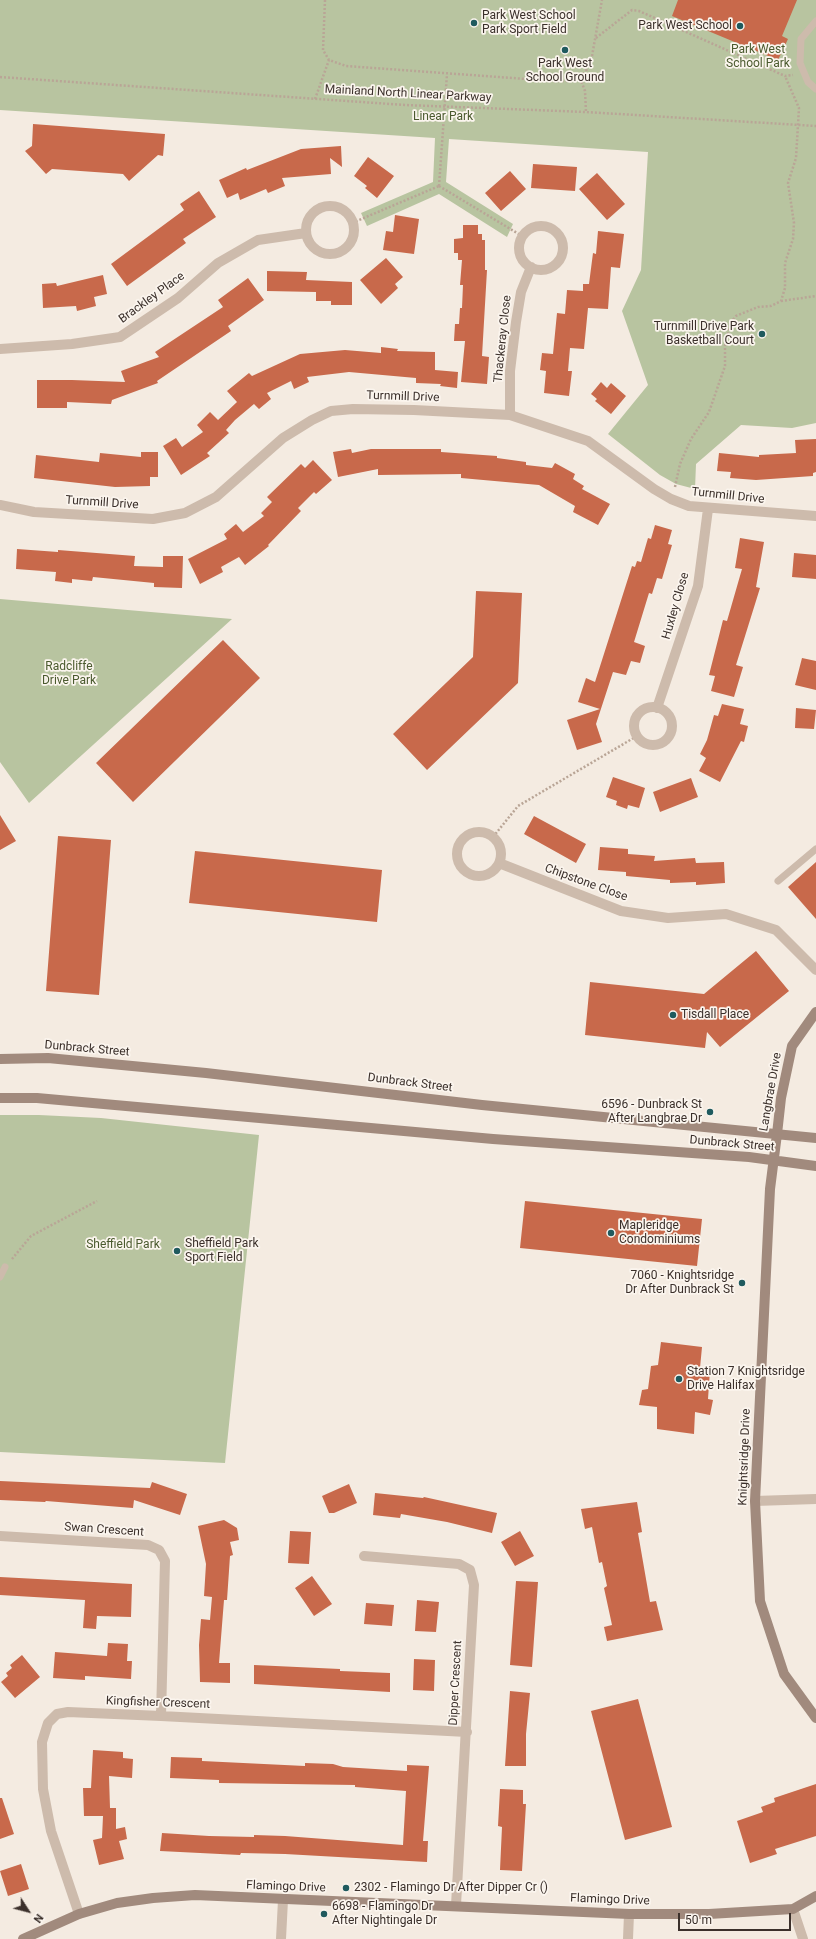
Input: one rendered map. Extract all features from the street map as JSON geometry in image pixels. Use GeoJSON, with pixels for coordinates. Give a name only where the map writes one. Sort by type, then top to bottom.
{"type":"FeatureCollection","features":[{"type":"Feature","properties":{"kind":"main road","name":"Langbrae Drive"},"geometry":{"type":"LineString","coordinates":[[774,1160],[781,1098],[792,1046],[816,1012]]}},
{"type":"Feature","properties":{"kind":"main road","name":"Dunbrack Street"},"geometry":{"type":"LineString","coordinates":[[0,1059],[48,1058],[198,1072],[482,1105],[816,1138]]}},
{"type":"Feature","properties":{"kind":"main road","name":"Dunbrack Street"},"geometry":{"type":"LineString","coordinates":[[0,1098],[37,1098],[494,1139],[774,1160],[816,1166]]}},
{"type":"Feature","properties":{"kind":"main road","name":"Knightsridge Drive"},"geometry":{"type":"LineString","coordinates":[[774,1160],[770,1189],[755,1501],[760,1601],[784,1674],[816,1718]]}},
{"type":"Feature","properties":{"kind":"main road","name":"Flamingo Drive"},"geometry":{"type":"LineString","coordinates":[[23,1939],[79,1914],[117,1903],[154,1898],[195,1896],[456,1905],[629,1914],[709,1914],[793,1909],[816,1896]]}},
{"type":"Feature","properties":{"kind":"street"},"geometry":{"type":"LineString","coordinates":[[329,207],[343,211],[352,223],[352,239],[342,251],[334,254],[326,254],[316,250],[308,241],[306,233],[309,218],[321,208],[329,207]]}},
{"type":"Feature","properties":{"kind":"street"},"geometry":{"type":"LineString","coordinates":[[533,227],[547,227],[559,235],[562,242],[561,256],[557,262],[545,269],[531,267],[521,257],[519,243],[522,236],[533,227]]}},
{"type":"Feature","properties":{"kind":"street","name":"Brackley Place"},"geometry":{"type":"LineString","coordinates":[[0,349],[72,344],[120,337],[178,298],[218,263],[258,240],[306,233]]}},
{"type":"Feature","properties":{"kind":"street","name":"Thackeray Close"},"geometry":{"type":"LineString","coordinates":[[510,415],[510,371],[516,322],[521,292],[531,267]]}},
{"type":"Feature","properties":{"kind":"street","name":"Turnmill Drive"},"geometry":{"type":"LineString","coordinates":[[0,506],[34,512],[153,519],[184,513],[216,497],[283,438],[330,411],[353,408],[510,415],[588,441],[671,499],[689,506],[708,509],[816,516]]}},
{"type":"Feature","properties":{"kind":"street","name":"Huxley Close"},"geometry":{"type":"LineString","coordinates":[[658,708],[698,586],[708,509]]}},
{"type":"Feature","properties":{"kind":"street"},"geometry":{"type":"LineString","coordinates":[[658,708],[668,714],[671,720],[671,732],[664,742],[652,745],[646,744],[636,736],[634,724],[636,718],[645,709],[658,708]]}},
{"type":"Feature","properties":{"kind":"street"},"geometry":{"type":"LineString","coordinates":[[480,832],[494,837],[501,849],[499,864],[490,873],[477,876],[465,871],[458,860],[458,847],[466,836],[472,833],[480,832]]}},
{"type":"Feature","properties":{"kind":"street","name":"Chipstone Close"},"geometry":{"type":"LineString","coordinates":[[499,864],[621,911],[668,918],[726,914],[776,930],[816,970]]}},
{"type":"Feature","properties":{"kind":"street"},"geometry":{"type":"LineString","coordinates":[[755,1501],[816,1499]]}},
{"type":"Feature","properties":{"kind":"street","name":"Swan Crescent"},"geometry":{"type":"LineString","coordinates":[[0,1536],[148,1545],[159,1550],[165,1561],[161,1716]]}},
{"type":"Feature","properties":{"kind":"street","name":"Dipper Crescent"},"geometry":{"type":"LineString","coordinates":[[364,1556],[459,1564],[470,1570],[474,1585],[467,1732],[456,1905]]}},
{"type":"Feature","properties":{"kind":"street","name":"Kingfisher Crescent"},"geometry":{"type":"LineString","coordinates":[[79,1914],[51,1832],[43,1789],[42,1742],[48,1722],[57,1714],[68,1712],[161,1716],[467,1732]]}},
{"type":"Feature","properties":{"kind":"street"},"geometry":{"type":"LineString","coordinates":[[282,1939],[283,1900]]}},
{"type":"Feature","properties":{"kind":"street"},"geometry":{"type":"LineString","coordinates":[[793,1909],[803,1939]]}},
{"type":"Feature","properties":{"kind":"street"},"geometry":{"type":"LineString","coordinates":[[628,1939],[629,1914]]}},
{"type":"Feature","properties":{"kind":"lane"},"geometry":{"type":"LineString","coordinates":[[816,21],[801,39],[800,63],[808,82],[816,89]]}},
{"type":"Feature","properties":{"kind":"lane"},"geometry":{"type":"LineString","coordinates":[[778,881],[816,849]]}},
{"type":"Feature","properties":{"kind":"lane"},"geometry":{"type":"LineString","coordinates":[[0,1277],[5,1267]]}},
{"type":"Feature","properties":{"kind":"path"},"geometry":{"type":"LineString","coordinates":[[325,0],[323,50],[329,60],[346,66],[554,81],[570,81],[580,78],[586,71],[595,39],[602,0]]}},
{"type":"Feature","properties":{"kind":"path"},"geometry":{"type":"LineString","coordinates":[[595,39],[632,10],[639,10],[785,76],[804,73]]}},
{"type":"Feature","properties":{"kind":"path"},"geometry":{"type":"LineString","coordinates":[[315,98],[329,60]]}},
{"type":"Feature","properties":{"kind":"path"},"geometry":{"type":"LineString","coordinates":[[439,186],[447,74]]}},
{"type":"Feature","properties":{"kind":"path"},"geometry":{"type":"LineString","coordinates":[[781,301],[785,288],[785,263],[794,239],[794,223],[788,183],[796,158],[799,108],[785,76]]}},
{"type":"Feature","properties":{"kind":"path","name":"Mainland North Linear Parkway"},"geometry":{"type":"LineString","coordinates":[[0,77],[405,105],[445,105],[586,112],[816,126]]}},
{"type":"Feature","properties":{"kind":"path"},"geometry":{"type":"LineString","coordinates":[[580,78],[584,91],[586,112]]}},
{"type":"Feature","properties":{"kind":"path"},"geometry":{"type":"LineString","coordinates":[[352,223],[439,186]]}},
{"type":"Feature","properties":{"kind":"path"},"geometry":{"type":"LineString","coordinates":[[439,186],[522,236]]}},
{"type":"Feature","properties":{"kind":"path"},"geometry":{"type":"LineString","coordinates":[[671,499],[680,464],[691,439],[709,412],[725,366],[725,346],[731,322],[736,316],[758,307],[771,306],[781,301],[816,296]]}},
{"type":"Feature","properties":{"kind":"path"},"geometry":{"type":"LineString","coordinates":[[494,837],[518,806],[636,736]]}},
{"type":"Feature","properties":{"kind":"path"},"geometry":{"type":"LineString","coordinates":[[5,1267],[31,1236],[97,1201]]}},
{"type":"Feature","properties":{"kind":"green space"},"geometry":{"type":"Polygon","coordinates":[[[0,0],[816,0],[816,423],[792,428],[741,425],[696,464],[695,489],[676,484],[660,475],[608,434],[648,385],[622,311],[641,270],[648,152],[449,139],[446,182],[513,224],[507,237],[439,194],[367,226],[361,213],[433,182],[435,138],[0,110],[0,0]]]}},
{"type":"Feature","properties":{"kind":"green space","name":"Radcliffe Drive Park"},"geometry":{"type":"Polygon","coordinates":[[[0,599],[232,619],[29,803],[0,762],[0,599]]]}},
{"type":"Feature","properties":{"kind":"green space","name":"Sheffield Park"},"geometry":{"type":"Polygon","coordinates":[[[0,1115],[101,1118],[259,1135],[225,1463],[0,1452],[0,1115]]]}},
{"type":"Feature","properties":{"kind":"building","name":"Park West School"},"geometry":{"type":"Polygon","coordinates":[[[678,0],[797,0],[782,36],[788,39],[778,60],[672,16],[678,0]]]}},
{"type":"Feature","properties":{"kind":"building"},"geometry":{"type":"Polygon","coordinates":[[[33,124],[165,134],[163,156],[158,155],[129,181],[123,174],[52,169],[46,174],[25,151],[32,146],[33,124]]]}},
{"type":"Feature","properties":{"kind":"building"},"geometry":{"type":"Polygon","coordinates":[[[341,146],[342,167],[330,158],[331,174],[282,178],[285,186],[268,193],[266,189],[240,200],[238,193],[227,198],[219,180],[246,168],[247,170],[301,149],[341,146]]]}},
{"type":"Feature","properties":{"kind":"building"},"geometry":{"type":"Polygon","coordinates":[[[368,157],[394,176],[377,198],[365,188],[367,186],[354,176],[368,157]]]}},
{"type":"Feature","properties":{"kind":"building"},"geometry":{"type":"Polygon","coordinates":[[[533,164],[577,167],[575,191],[531,188],[533,164]]]}},
{"type":"Feature","properties":{"kind":"building"},"geometry":{"type":"Polygon","coordinates":[[[510,171],[526,189],[501,211],[485,193],[510,171]]]}},
{"type":"Feature","properties":{"kind":"building"},"geometry":{"type":"Polygon","coordinates":[[[597,173],[625,204],[607,220],[579,189],[597,173]]]}},
{"type":"Feature","properties":{"kind":"building"},"geometry":{"type":"Polygon","coordinates":[[[199,191],[216,217],[183,239],[186,243],[127,286],[111,264],[184,210],[180,204],[199,191]]]}},
{"type":"Feature","properties":{"kind":"building"},"geometry":{"type":"Polygon","coordinates":[[[395,215],[419,219],[414,254],[383,250],[386,231],[393,232],[395,215]]]}},
{"type":"Feature","properties":{"kind":"building"},"geometry":{"type":"Polygon","coordinates":[[[463,225],[478,225],[478,234],[482,234],[482,240],[485,240],[485,270],[487,270],[482,356],[489,357],[487,384],[461,382],[465,341],[454,341],[455,324],[459,324],[460,308],[462,308],[463,285],[460,285],[462,260],[458,260],[458,253],[454,253],[454,239],[463,238],[463,225]]]}},
{"type":"Feature","properties":{"kind":"building"},"geometry":{"type":"Polygon","coordinates":[[[598,231],[624,234],[620,268],[611,267],[608,309],[588,308],[584,349],[570,348],[568,371],[572,371],[569,396],[544,393],[546,371],[540,370],[542,353],[553,354],[557,313],[565,314],[567,290],[583,291],[583,284],[589,284],[593,253],[596,254],[598,231]]]}},
{"type":"Feature","properties":{"kind":"building"},"geometry":{"type":"Polygon","coordinates":[[[386,258],[403,277],[395,284],[398,288],[381,304],[360,280],[386,258]]]}},
{"type":"Feature","properties":{"kind":"building"},"geometry":{"type":"Polygon","coordinates":[[[267,271],[307,272],[306,280],[352,282],[352,305],[331,305],[331,301],[316,301],[316,292],[267,291],[267,271]]]}},
{"type":"Feature","properties":{"kind":"building"},"geometry":{"type":"Polygon","coordinates":[[[103,275],[107,294],[94,297],[96,306],[77,311],[76,306],[43,308],[42,284],[56,283],[57,286],[103,275]]]}},
{"type":"Feature","properties":{"kind":"building"},"geometry":{"type":"Polygon","coordinates":[[[248,278],[264,300],[228,326],[231,331],[157,381],[158,383],[112,400],[111,404],[67,402],[67,408],[37,408],[37,380],[125,382],[121,371],[159,357],[155,352],[223,307],[218,300],[248,278]]]}},
{"type":"Feature","properties":{"kind":"building"},"geometry":{"type":"Polygon","coordinates":[[[381,347],[398,349],[397,351],[435,352],[435,370],[458,372],[457,388],[440,386],[441,384],[416,383],[416,378],[349,372],[307,377],[309,382],[294,389],[291,381],[267,393],[271,399],[259,409],[254,404],[235,420],[226,430],[229,433],[207,453],[210,456],[181,475],[163,446],[176,438],[182,447],[203,432],[197,425],[210,412],[218,420],[237,402],[227,391],[249,373],[252,376],[300,354],[345,350],[381,353],[381,347]]]}},
{"type":"Feature","properties":{"kind":"building"},"geometry":{"type":"Polygon","coordinates":[[[601,382],[607,388],[611,383],[626,396],[611,414],[595,401],[597,399],[591,394],[601,382]]]}},
{"type":"Feature","properties":{"kind":"building"},"geometry":{"type":"Polygon","coordinates":[[[816,439],[816,472],[813,473],[813,476],[756,480],[730,478],[731,472],[717,471],[719,453],[759,457],[759,455],[796,453],[795,440],[816,439]]]}},
{"type":"Feature","properties":{"kind":"building"},"geometry":{"type":"Polygon","coordinates":[[[351,449],[352,453],[371,449],[441,449],[441,452],[497,456],[497,458],[526,462],[526,465],[552,468],[555,463],[575,474],[573,479],[584,486],[582,489],[610,504],[598,525],[573,512],[575,506],[539,485],[461,478],[461,474],[378,475],[378,469],[338,477],[333,452],[351,449]]]}},
{"type":"Feature","properties":{"kind":"building"},"geometry":{"type":"Polygon","coordinates":[[[141,452],[158,452],[158,477],[150,477],[150,486],[115,487],[34,478],[36,455],[99,462],[100,453],[141,457],[141,452]]]}},
{"type":"Feature","properties":{"kind":"building"},"geometry":{"type":"Polygon","coordinates":[[[313,460],[332,480],[316,494],[314,492],[298,508],[301,511],[268,545],[269,546],[245,565],[239,557],[221,567],[223,572],[200,584],[188,559],[227,539],[224,534],[236,524],[243,532],[264,516],[261,513],[272,502],[267,497],[301,464],[305,468],[313,460]]]}},
{"type":"Feature","properties":{"kind":"building"},"geometry":{"type":"Polygon","coordinates":[[[655,525],[672,530],[668,544],[672,545],[662,579],[657,578],[652,594],[649,593],[634,642],[645,646],[640,663],[631,661],[626,675],[613,672],[596,724],[602,742],[577,750],[567,720],[600,709],[578,702],[586,678],[595,682],[632,566],[635,567],[637,561],[641,562],[648,538],[651,539],[655,525]]]}},
{"type":"Feature","properties":{"kind":"building"},"geometry":{"type":"Polygon","coordinates":[[[740,538],[764,542],[756,587],[760,588],[736,665],[743,667],[734,697],[711,691],[715,676],[709,675],[723,620],[727,621],[742,569],[735,568],[740,538]]]}},
{"type":"Feature","properties":{"kind":"building"},"geometry":{"type":"Polygon","coordinates":[[[17,549],[58,552],[58,550],[135,556],[134,566],[163,567],[163,556],[183,556],[182,588],[154,587],[154,583],[93,577],[92,581],[72,579],[72,583],[55,581],[56,572],[16,569],[17,549]]]}},
{"type":"Feature","properties":{"kind":"building"},"geometry":{"type":"Polygon","coordinates":[[[794,553],[816,555],[816,579],[792,577],[794,553]]]}},
{"type":"Feature","properties":{"kind":"building"},"geometry":{"type":"Polygon","coordinates":[[[476,591],[522,593],[518,683],[427,770],[393,734],[473,657],[476,591]]]}},
{"type":"Feature","properties":{"kind":"building"},"geometry":{"type":"Polygon","coordinates":[[[223,640],[260,678],[133,802],[96,763],[223,640]]]}},
{"type":"Feature","properties":{"kind":"building"},"geometry":{"type":"Polygon","coordinates":[[[802,658],[816,661],[816,690],[795,685],[802,658]]]}},
{"type":"Feature","properties":{"kind":"building"},"geometry":{"type":"Polygon","coordinates":[[[722,704],[744,709],[740,724],[748,726],[744,742],[741,741],[720,782],[699,771],[706,758],[700,754],[707,740],[714,715],[718,716],[722,704]]]}},
{"type":"Feature","properties":{"kind":"building"},"geometry":{"type":"Polygon","coordinates":[[[796,708],[816,710],[814,729],[795,728],[796,708]]]}},
{"type":"Feature","properties":{"kind":"building"},"geometry":{"type":"Polygon","coordinates":[[[613,777],[645,788],[639,808],[628,805],[627,809],[616,805],[617,801],[606,797],[613,777]]]}},
{"type":"Feature","properties":{"kind":"building"},"geometry":{"type":"Polygon","coordinates":[[[691,778],[698,797],[660,812],[653,792],[691,778]]]}},
{"type":"Feature","properties":{"kind":"building"},"geometry":{"type":"Polygon","coordinates":[[[0,815],[16,841],[0,850],[0,815]]]}},
{"type":"Feature","properties":{"kind":"building"},"geometry":{"type":"Polygon","coordinates":[[[534,816],[586,844],[576,863],[524,834],[534,816]]]}},
{"type":"Feature","properties":{"kind":"building"},"geometry":{"type":"Polygon","coordinates":[[[58,836],[111,840],[99,995],[46,991],[58,836]]]}},
{"type":"Feature","properties":{"kind":"building"},"geometry":{"type":"Polygon","coordinates":[[[600,847],[628,849],[628,854],[655,856],[654,861],[695,858],[696,863],[724,862],[725,883],[696,885],[696,882],[670,883],[670,880],[626,876],[626,872],[598,870],[600,847]]]}},
{"type":"Feature","properties":{"kind":"building"},"geometry":{"type":"Polygon","coordinates":[[[195,851],[382,870],[377,922],[189,903],[195,851]]]}},
{"type":"Feature","properties":{"kind":"building"},"geometry":{"type":"Polygon","coordinates":[[[816,862],[816,919],[788,887],[816,862]]]}},
{"type":"Feature","properties":{"kind":"building","name":"Tisdall Place"},"geometry":{"type":"Polygon","coordinates":[[[756,951],[789,991],[720,1047],[707,1032],[705,1048],[585,1035],[590,982],[704,994],[756,951]]]}},
{"type":"Feature","properties":{"kind":"building","name":"Mapleridge Condominiums"},"geometry":{"type":"Polygon","coordinates":[[[525,1201],[702,1219],[697,1266],[520,1248],[525,1201]]]}},
{"type":"Feature","properties":{"kind":"building","name":"Station 7 Knightsridge Drive Halifax"},"geometry":{"type":"Polygon","coordinates":[[[661,1342],[702,1347],[700,1368],[710,1370],[708,1399],[713,1400],[710,1415],[695,1412],[694,1434],[657,1429],[657,1407],[639,1405],[642,1390],[648,1389],[651,1366],[658,1365],[661,1342]]]}},
{"type":"Feature","properties":{"kind":"building"},"geometry":{"type":"Polygon","coordinates":[[[0,1481],[150,1488],[152,1482],[187,1494],[180,1515],[134,1500],[133,1508],[46,1501],[0,1500],[0,1481]]]}},
{"type":"Feature","properties":{"kind":"building"},"geometry":{"type":"Polygon","coordinates":[[[349,1484],[357,1503],[334,1513],[329,1513],[322,1496],[349,1484]]]}},
{"type":"Feature","properties":{"kind":"building"},"geometry":{"type":"Polygon","coordinates":[[[375,1493],[424,1497],[497,1513],[492,1533],[447,1522],[401,1514],[400,1518],[373,1515],[375,1493]]]}},
{"type":"Feature","properties":{"kind":"building"},"geometry":{"type":"Polygon","coordinates":[[[637,1502],[642,1532],[638,1533],[650,1602],[656,1601],[663,1630],[607,1641],[604,1627],[612,1625],[604,1588],[607,1586],[602,1562],[599,1563],[592,1527],[585,1529],[581,1509],[637,1502]]]}},
{"type":"Feature","properties":{"kind":"building"},"geometry":{"type":"Polygon","coordinates":[[[224,1520],[237,1528],[239,1540],[230,1542],[233,1555],[230,1556],[227,1600],[224,1600],[219,1663],[230,1663],[230,1683],[200,1682],[199,1645],[201,1619],[210,1620],[212,1597],[204,1596],[206,1564],[198,1526],[224,1520]]]}},
{"type":"Feature","properties":{"kind":"building"},"geometry":{"type":"Polygon","coordinates":[[[290,1531],[311,1532],[309,1564],[288,1563],[290,1531]]]}},
{"type":"Feature","properties":{"kind":"building"},"geometry":{"type":"Polygon","coordinates":[[[520,1531],[534,1556],[515,1566],[501,1542],[520,1531]]]}},
{"type":"Feature","properties":{"kind":"building"},"geometry":{"type":"Polygon","coordinates":[[[312,1576],[332,1604],[314,1616],[295,1588],[312,1576]]]}},
{"type":"Feature","properties":{"kind":"building"},"geometry":{"type":"Polygon","coordinates":[[[0,1577],[132,1584],[131,1617],[97,1616],[96,1629],[83,1628],[85,1600],[0,1595],[0,1577]]]}},
{"type":"Feature","properties":{"kind":"building"},"geometry":{"type":"Polygon","coordinates":[[[516,1581],[538,1582],[532,1667],[510,1665],[516,1581]]]}},
{"type":"Feature","properties":{"kind":"building"},"geometry":{"type":"Polygon","coordinates":[[[417,1600],[439,1602],[436,1632],[415,1631],[417,1600]]]}},
{"type":"Feature","properties":{"kind":"building"},"geometry":{"type":"Polygon","coordinates":[[[366,1603],[394,1605],[392,1626],[364,1624],[366,1603]]]}},
{"type":"Feature","properties":{"kind":"building"},"geometry":{"type":"Polygon","coordinates":[[[108,1643],[128,1644],[127,1661],[132,1661],[131,1679],[85,1676],[85,1680],[53,1678],[55,1652],[107,1656],[108,1643]]]}},
{"type":"Feature","properties":{"kind":"building"},"geometry":{"type":"Polygon","coordinates":[[[22,1655],[40,1677],[15,1698],[1,1682],[8,1676],[6,1673],[12,1668],[10,1665],[22,1655]]]}},
{"type":"Feature","properties":{"kind":"building"},"geometry":{"type":"Polygon","coordinates":[[[414,1659],[435,1660],[434,1691],[413,1690],[414,1659]]]}},
{"type":"Feature","properties":{"kind":"building"},"geometry":{"type":"Polygon","coordinates":[[[254,1665],[390,1673],[390,1692],[254,1684],[254,1665]]]}},
{"type":"Feature","properties":{"kind":"building"},"geometry":{"type":"Polygon","coordinates":[[[510,1691],[530,1693],[526,1734],[526,1766],[505,1766],[510,1691]]]}},
{"type":"Feature","properties":{"kind":"building"},"geometry":{"type":"Polygon","coordinates":[[[638,1699],[672,1827],[625,1840],[591,1711],[638,1699]]]}},
{"type":"Feature","properties":{"kind":"building"},"geometry":{"type":"Polygon","coordinates":[[[93,1750],[123,1752],[123,1758],[133,1759],[132,1778],[109,1776],[110,1808],[116,1808],[116,1829],[125,1827],[127,1839],[119,1841],[124,1859],[99,1865],[93,1840],[102,1838],[103,1816],[84,1816],[83,1788],[91,1788],[93,1750]]]}},
{"type":"Feature","properties":{"kind":"building"},"geometry":{"type":"Polygon","coordinates":[[[171,1757],[202,1758],[202,1761],[305,1766],[305,1763],[333,1764],[343,1767],[407,1771],[407,1765],[429,1766],[423,1841],[428,1841],[427,1862],[285,1854],[241,1853],[240,1855],[160,1851],[162,1833],[209,1836],[285,1836],[403,1845],[406,1791],[355,1787],[355,1785],[219,1783],[219,1780],[170,1778],[171,1757]]]}},
{"type":"Feature","properties":{"kind":"building"},"geometry":{"type":"Polygon","coordinates":[[[816,1784],[816,1836],[775,1849],[777,1854],[750,1863],[737,1821],[763,1812],[761,1807],[775,1802],[774,1798],[816,1784]]]}},
{"type":"Feature","properties":{"kind":"building"},"geometry":{"type":"Polygon","coordinates":[[[500,1789],[523,1790],[523,1804],[526,1804],[522,1871],[500,1870],[502,1827],[498,1826],[500,1789]]]}},
{"type":"Feature","properties":{"kind":"building"},"geometry":{"type":"Polygon","coordinates":[[[0,1798],[2,1798],[14,1834],[0,1839],[0,1798]]]}},
{"type":"Feature","properties":{"kind":"building"},"geometry":{"type":"Polygon","coordinates":[[[21,1864],[29,1889],[8,1896],[0,1871],[21,1864]]]}},
{"type":"Feature","properties":{"kind":"place","name":"Park West School Park Sport Field"},"geometry":{"type":"Point","coordinates":[474,23]}},
{"type":"Feature","properties":{"kind":"place","name":"Park West School"},"geometry":{"type":"Point","coordinates":[740,26]}},
{"type":"Feature","properties":{"kind":"place","name":"Park West School Ground"},"geometry":{"type":"Point","coordinates":[565,50]}},
{"type":"Feature","properties":{"kind":"place","name":"Turnmill Drive Park Basketball Court"},"geometry":{"type":"Point","coordinates":[762,334]}},
{"type":"Feature","properties":{"kind":"place","name":"Tisdall Place"},"geometry":{"type":"Point","coordinates":[673,1015]}},
{"type":"Feature","properties":{"kind":"place","name":"6596 - Dunbrack St After Langbrae Dr"},"geometry":{"type":"Point","coordinates":[710,1112]}},
{"type":"Feature","properties":{"kind":"place","name":"Mapleridge Condominiums"},"geometry":{"type":"Point","coordinates":[611,1233]}},
{"type":"Feature","properties":{"kind":"place","name":"Sheffield Park Sport Field"},"geometry":{"type":"Point","coordinates":[177,1251]}},
{"type":"Feature","properties":{"kind":"place","name":"7060 - Knightsridge Dr After Dunbrack St"},"geometry":{"type":"Point","coordinates":[742,1283]}},
{"type":"Feature","properties":{"kind":"place","name":"Station 7 Knightsridge Drive Halifax"},"geometry":{"type":"Point","coordinates":[679,1379]}},
{"type":"Feature","properties":{"kind":"place","name":"2302 - Flamingo Dr After Dipper Cr ()"},"geometry":{"type":"Point","coordinates":[346,1888]}},
{"type":"Feature","properties":{"kind":"place","name":"6698 - Flamingo Dr After Nightingale Dr"},"geometry":{"type":"Point","coordinates":[324,1914]}},
{"type":"Feature","properties":{"kind":"park label","name":"Park West School Park"},"geometry":{"type":"Point","coordinates":[758,57]}},
{"type":"Feature","properties":{"kind":"park label","name":"Linear Park"},"geometry":{"type":"Point","coordinates":[443,117]}}]}
